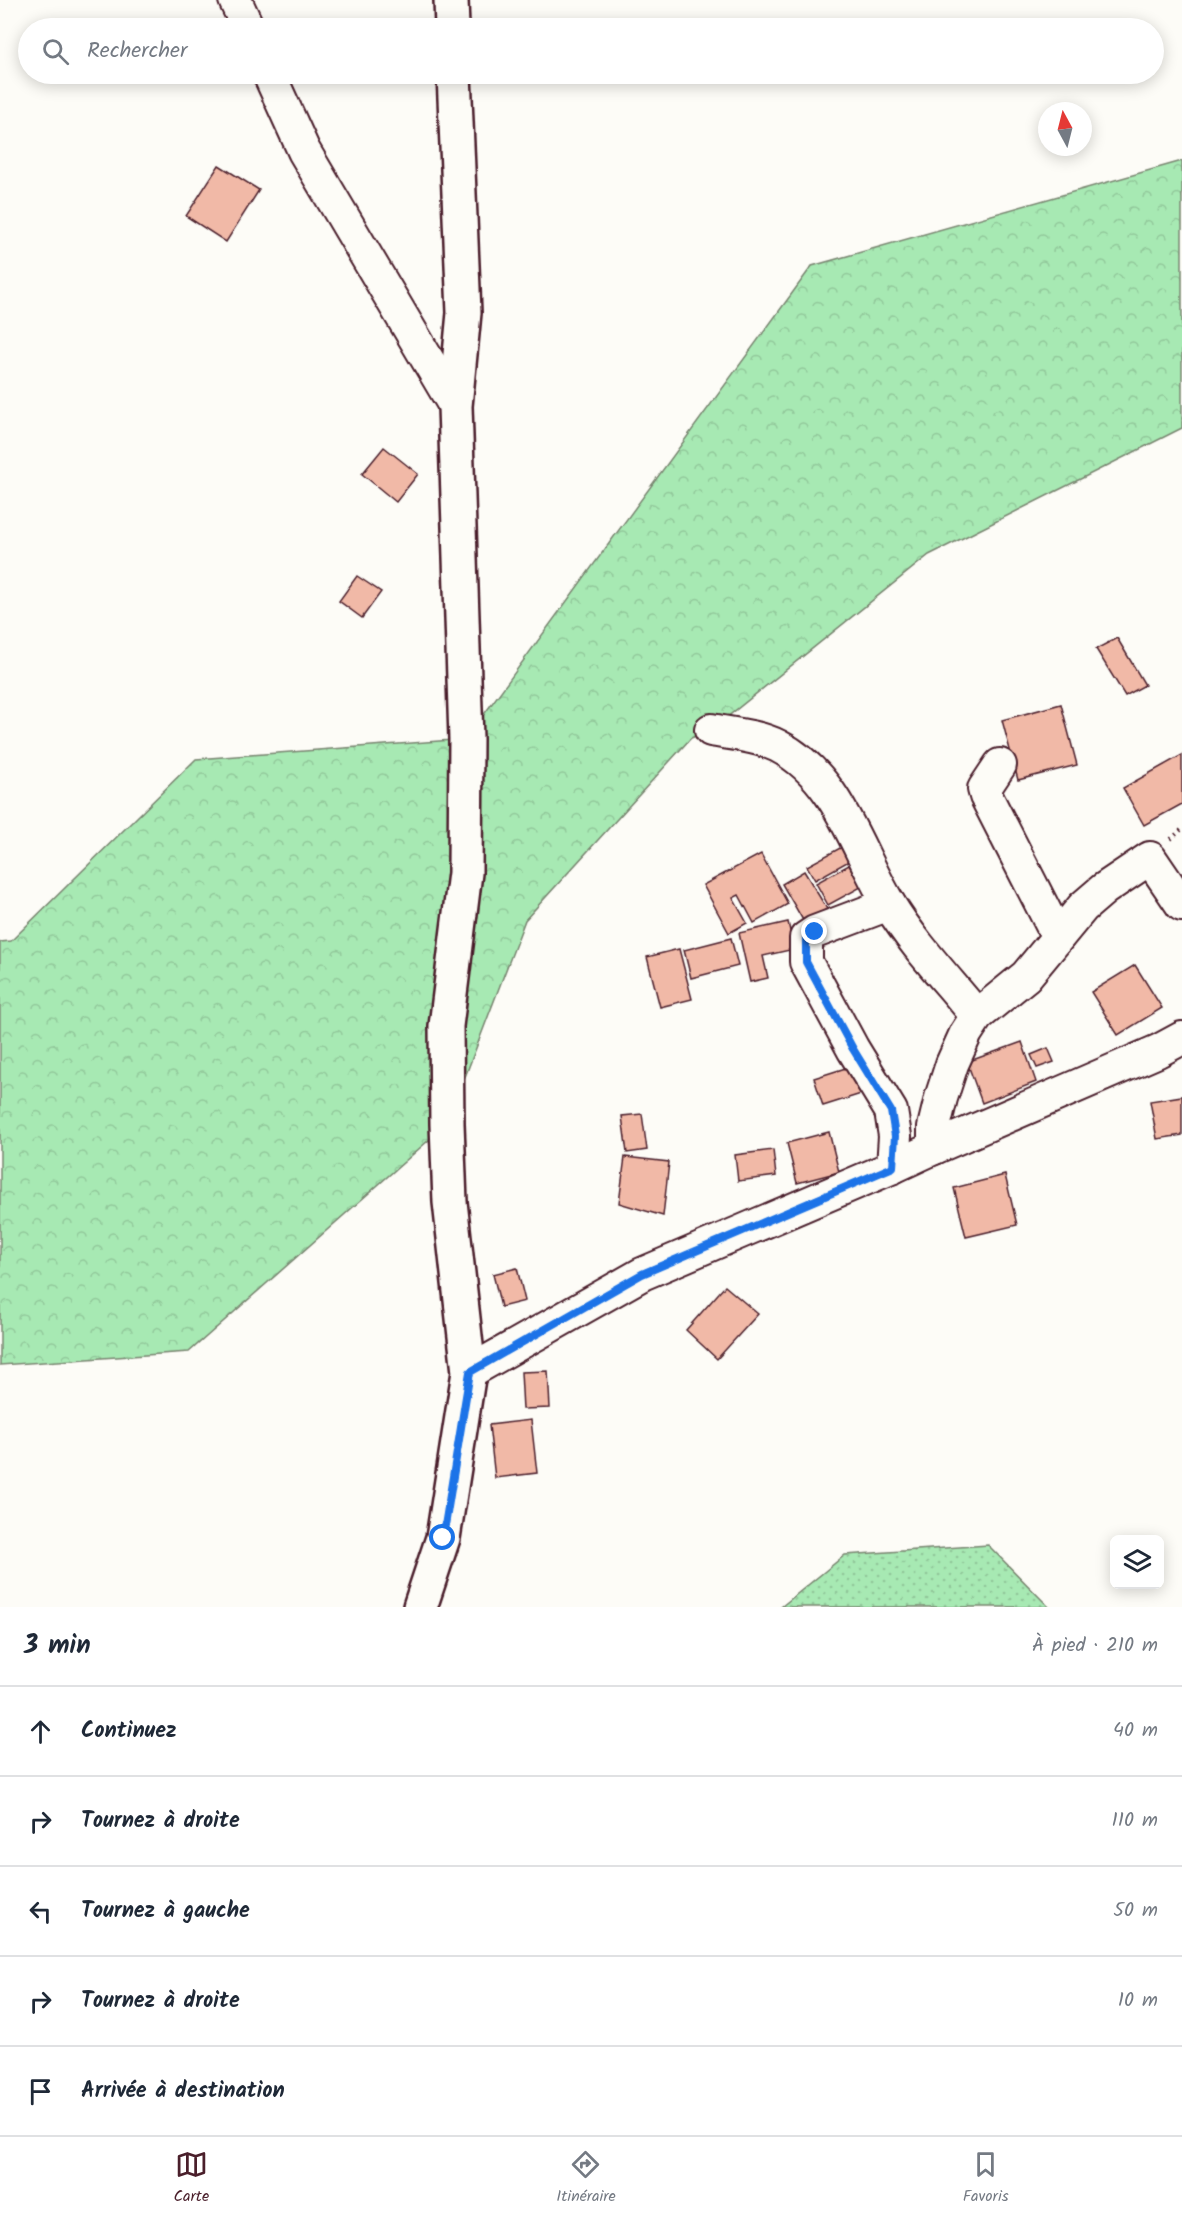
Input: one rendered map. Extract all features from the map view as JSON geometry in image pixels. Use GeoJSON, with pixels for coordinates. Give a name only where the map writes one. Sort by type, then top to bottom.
{"type":"FeatureCollection","features":[{"type":"Feature","properties":{"kind":"street"},"geometry":{"type":"LineString","coordinates":[[235,0],[243,18]]}},
{"type":"Feature","properties":{"kind":"street"},"geometry":{"type":"LineString","coordinates":[[451,0],[452,18]]}},
{"type":"Feature","properties":{"kind":"street"},"geometry":{"type":"LineString","coordinates":[[274,84],[304,151],[455,406]]}},
{"type":"Feature","properties":{"kind":"street"},"geometry":{"type":"LineString","coordinates":[[427,1602],[443,1538],[470,1372],[450,1203],[447,1124],[446,1026],[465,873],[466,739],[455,406],[464,313],[454,84]]}},
{"type":"Feature","properties":{"kind":"street"},"geometry":{"type":"LineString","coordinates":[[711,730],[778,746],[810,769],[837,803],[889,904],[938,972],[956,989],[977,1016]]}},
{"type":"Feature","properties":{"kind":"street"},"geometry":{"type":"LineString","coordinates":[[1000,765],[984,789],[986,796],[1058,937]]}},
{"type":"Feature","properties":{"kind":"street"},"geometry":{"type":"LineString","coordinates":[[934,1148],[934,1127],[948,1076],[966,1033],[977,1016],[1026,976],[1083,908],[1104,889],[1150,858],[1182,905]]}},
{"type":"Feature","properties":{"kind":"street"},"geometry":{"type":"LineString","coordinates":[[889,904],[815,932],[806,939],[805,951],[806,962],[853,1049],[891,1111],[895,1136],[893,1167]]}},
{"type":"Feature","properties":{"kind":"street"},"geometry":{"type":"LineString","coordinates":[[470,1372],[642,1274],[893,1167],[1158,1051],[1182,1038]]}},
{"type":"Feature","properties":{"kind":"green space"},"geometry":{"type":"Polygon","coordinates":[[[1182,161],[1182,428],[929,555],[711,730],[691,738],[525,920],[447,1124],[189,1352],[0,1365],[0,942],[11,941],[196,759],[466,739],[812,266],[1182,161]]]}},
{"type":"Feature","properties":{"kind":"green space"},"geometry":{"type":"Polygon","coordinates":[[[988,1545],[1049,1607],[781,1607],[845,1555],[988,1545]]]}},
{"type":"Feature","properties":{"kind":"building"},"geometry":{"type":"Polygon","coordinates":[[[219,165],[259,190],[226,242],[186,216],[219,165]]]}},
{"type":"Feature","properties":{"kind":"building"},"geometry":{"type":"Polygon","coordinates":[[[384,447],[418,474],[396,502],[362,474],[384,447]]]}},
{"type":"Feature","properties":{"kind":"building"},"geometry":{"type":"Polygon","coordinates":[[[357,576],[381,592],[362,618],[339,601],[357,576]]]}},
{"type":"Feature","properties":{"kind":"building"},"geometry":{"type":"Polygon","coordinates":[[[1117,638],[1145,685],[1125,696],[1096,649],[1117,638]]]}},
{"type":"Feature","properties":{"kind":"building"},"geometry":{"type":"Polygon","coordinates":[[[1061,704],[1077,765],[1018,780],[1002,720],[1061,704]]]}},
{"type":"Feature","properties":{"kind":"building"},"geometry":{"type":"Polygon","coordinates":[[[1182,755],[1182,804],[1144,825],[1123,788],[1182,755]]]}},
{"type":"Feature","properties":{"kind":"building"},"geometry":{"type":"Polygon","coordinates":[[[842,847],[849,861],[815,880],[807,866],[842,847]]]}},
{"type":"Feature","properties":{"kind":"building"},"geometry":{"type":"Polygon","coordinates":[[[761,854],[788,904],[754,923],[739,895],[733,898],[747,923],[729,933],[703,885],[761,854]]]}},
{"type":"Feature","properties":{"kind":"building"},"geometry":{"type":"Polygon","coordinates":[[[849,865],[861,887],[828,905],[816,883],[849,865]]]}},
{"type":"Feature","properties":{"kind":"building"},"geometry":{"type":"Polygon","coordinates":[[[804,871],[827,909],[804,922],[782,884],[804,871]]]}},
{"type":"Feature","properties":{"kind":"building"},"geometry":{"type":"Polygon","coordinates":[[[788,922],[794,949],[763,956],[768,978],[750,982],[739,933],[788,922]]]}},
{"type":"Feature","properties":{"kind":"building"},"geometry":{"type":"Polygon","coordinates":[[[731,938],[738,966],[691,978],[684,950],[731,938]]]}},
{"type":"Feature","properties":{"kind":"building"},"geometry":{"type":"Polygon","coordinates":[[[679,949],[692,999],[660,1007],[647,957],[679,949]]]}},
{"type":"Feature","properties":{"kind":"building"},"geometry":{"type":"Polygon","coordinates":[[[1135,965],[1162,1008],[1118,1035],[1091,992],[1135,965]]]}},
{"type":"Feature","properties":{"kind":"building"},"geometry":{"type":"Polygon","coordinates":[[[1022,1042],[1036,1082],[982,1103],[967,1062],[1022,1042]]]}},
{"type":"Feature","properties":{"kind":"building"},"geometry":{"type":"Polygon","coordinates":[[[1048,1048],[1054,1062],[1037,1068],[1031,1055],[1048,1048]]]}},
{"type":"Feature","properties":{"kind":"building"},"geometry":{"type":"Polygon","coordinates":[[[852,1066],[861,1094],[823,1106],[814,1078],[852,1066]]]}},
{"type":"Feature","properties":{"kind":"building"},"geometry":{"type":"Polygon","coordinates":[[[1182,1096],[1182,1135],[1157,1139],[1150,1101],[1182,1096]]]}},
{"type":"Feature","properties":{"kind":"building"},"geometry":{"type":"Polygon","coordinates":[[[642,1114],[647,1150],[627,1153],[622,1116],[642,1114]]]}},
{"type":"Feature","properties":{"kind":"building"},"geometry":{"type":"Polygon","coordinates":[[[829,1132],[839,1172],[797,1183],[787,1143],[829,1132]]]}},
{"type":"Feature","properties":{"kind":"building"},"geometry":{"type":"Polygon","coordinates":[[[773,1150],[776,1176],[738,1181],[735,1155],[773,1150]]]}},
{"type":"Feature","properties":{"kind":"building"},"geometry":{"type":"Polygon","coordinates":[[[625,1157],[669,1162],[663,1216],[619,1203],[625,1157]]]}},
{"type":"Feature","properties":{"kind":"building"},"geometry":{"type":"Polygon","coordinates":[[[1005,1175],[1017,1225],[966,1237],[954,1188],[1005,1175]]]}},
{"type":"Feature","properties":{"kind":"building"},"geometry":{"type":"Polygon","coordinates":[[[517,1268],[525,1301],[501,1307],[493,1274],[517,1268]]]}},
{"type":"Feature","properties":{"kind":"building"},"geometry":{"type":"Polygon","coordinates":[[[725,1286],[758,1314],[717,1359],[686,1330],[725,1286]]]}},
{"type":"Feature","properties":{"kind":"building"},"geometry":{"type":"Polygon","coordinates":[[[548,1371],[550,1408],[523,1409],[521,1372],[548,1371]]]}},
{"type":"Feature","properties":{"kind":"building"},"geometry":{"type":"Polygon","coordinates":[[[531,1420],[537,1473],[495,1478],[489,1425],[531,1420]]]}},
{"type":"Feature","properties":{"kind":"route"},"geometry":{"type":"LineString","coordinates":[[443,1538],[470,1372],[642,1274],[893,1167],[895,1136],[891,1111],[853,1049],[806,962],[806,939],[815,932]]}}]}
